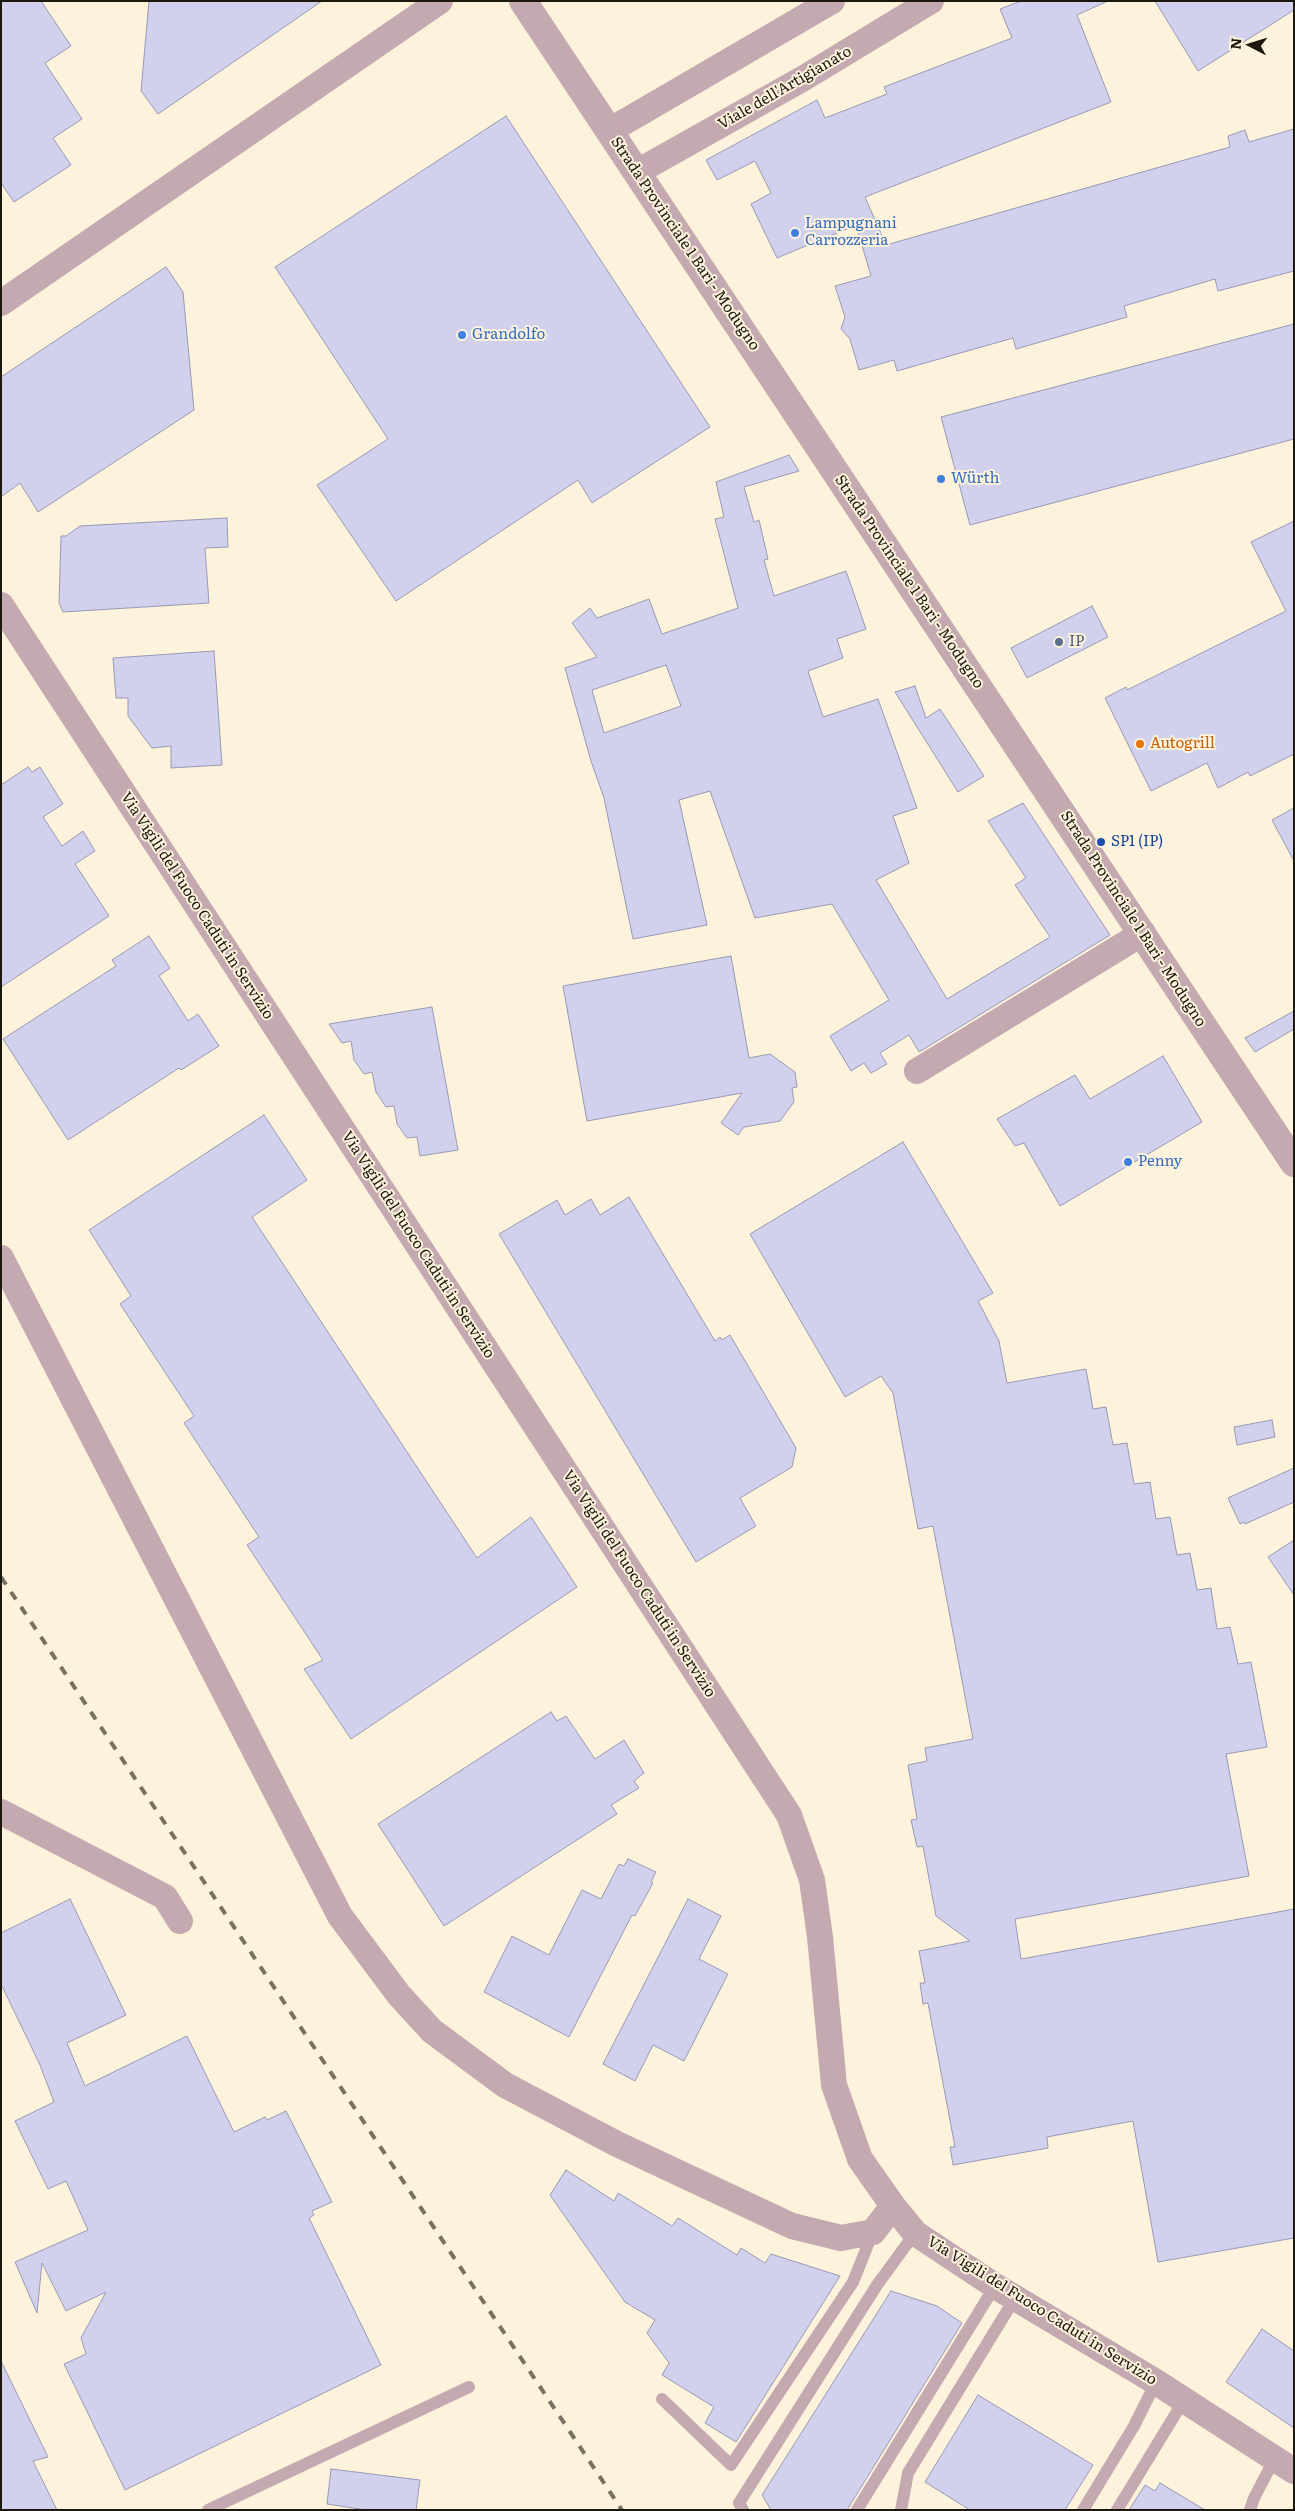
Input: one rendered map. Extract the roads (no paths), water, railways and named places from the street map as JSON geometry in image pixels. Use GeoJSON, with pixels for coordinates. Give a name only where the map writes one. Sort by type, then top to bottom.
{"type":"FeatureCollection","features":[{"type":"Feature","properties":{"kind":"street"},"geometry":{"type":"LineString","coordinates":[[1,303],[440,1]]}},
{"type":"Feature","properties":{"kind":"street","name":"Strada Provinciale 1 Bari - Modugno"},"geometry":{"type":"LineString","coordinates":[[523,1],[1294,1163]]}},
{"type":"Feature","properties":{"kind":"street"},"geometry":{"type":"LineString","coordinates":[[609,131],[832,1]]}},
{"type":"Feature","properties":{"kind":"street","name":"Viale dell'Artigianato"},"geometry":{"type":"LineString","coordinates":[[637,172],[804,78],[931,1]]}},
{"type":"Feature","properties":{"kind":"street","name":"Via Vigili del Fuoco Caduti in Servizio"},"geometry":{"type":"LineString","coordinates":[[1,605],[789,1815],[812,1880],[820,1937],[834,2085],[860,2159],[893,2206],[915,2233],[1005,2292],[1156,2382],[1284,2464]]}},
{"type":"Feature","properties":{"kind":"street"},"geometry":{"type":"LineString","coordinates":[[917,1070],[1143,934]]}},
{"type":"Feature","properties":{"kind":"street"},"geometry":{"type":"LineString","coordinates":[[1,1258],[340,1916],[399,1995],[432,2031],[505,2086],[617,2144],[792,2226],[841,2238],[873,2232],[893,2206]]}},
{"type":"Feature","properties":{"kind":"street"},"geometry":{"type":"LineString","coordinates":[[1,1812],[166,1897],[180,1921]]}},
{"type":"Feature","properties":{"kind":"lane"},"geometry":{"type":"LineString","coordinates":[[662,2400],[731,2465],[853,2282],[873,2232]]}},
{"type":"Feature","properties":{"kind":"lane"},"geometry":{"type":"LineString","coordinates":[[743,2510],[739,2503],[877,2285],[915,2233]]}},
{"type":"Feature","properties":{"kind":"lane"},"geometry":{"type":"LineString","coordinates":[[857,2510],[1005,2292]]}},
{"type":"Feature","properties":{"kind":"lane"},"geometry":{"type":"LineString","coordinates":[[901,2510],[908,2473],[1005,2292]]}},
{"type":"Feature","properties":{"kind":"lane"},"geometry":{"type":"LineString","coordinates":[[1083,2510],[1134,2426],[1156,2382]]}},
{"type":"Feature","properties":{"kind":"lane"},"geometry":{"type":"LineString","coordinates":[[208,2510],[469,2387]]}},
{"type":"Feature","properties":{"kind":"lane"},"geometry":{"type":"LineString","coordinates":[[1117,2510],[1184,2400]]}},
{"type":"Feature","properties":{"kind":"lane"},"geometry":{"type":"LineString","coordinates":[[1250,2510],[1254,2498],[1284,2464]]}},
{"type":"Feature","properties":{"kind":"railway"},"geometry":{"type":"LineString","coordinates":[[1,1577],[622,2510]]}},
{"type":"Feature","properties":{"kind":"place","name":"Lampugnani Carrozzeria"},"geometry":{"type":"Point","coordinates":[795,233]}},
{"type":"Feature","properties":{"kind":"place","name":"Grandolfo"},"geometry":{"type":"Point","coordinates":[462,335]}},
{"type":"Feature","properties":{"kind":"place","name":"Würth"},"geometry":{"type":"Point","coordinates":[941,479]}},
{"type":"Feature","properties":{"kind":"place","name":"IP"},"geometry":{"type":"Point","coordinates":[1059,642]}},
{"type":"Feature","properties":{"kind":"place","name":"Autogrill"},"geometry":{"type":"Point","coordinates":[1140,744]}},
{"type":"Feature","properties":{"kind":"place","name":"SP1 (IP)"},"geometry":{"type":"Point","coordinates":[1101,842]}},
{"type":"Feature","properties":{"kind":"place","name":"Penny"},"geometry":{"type":"Point","coordinates":[1128,1162]}}]}
